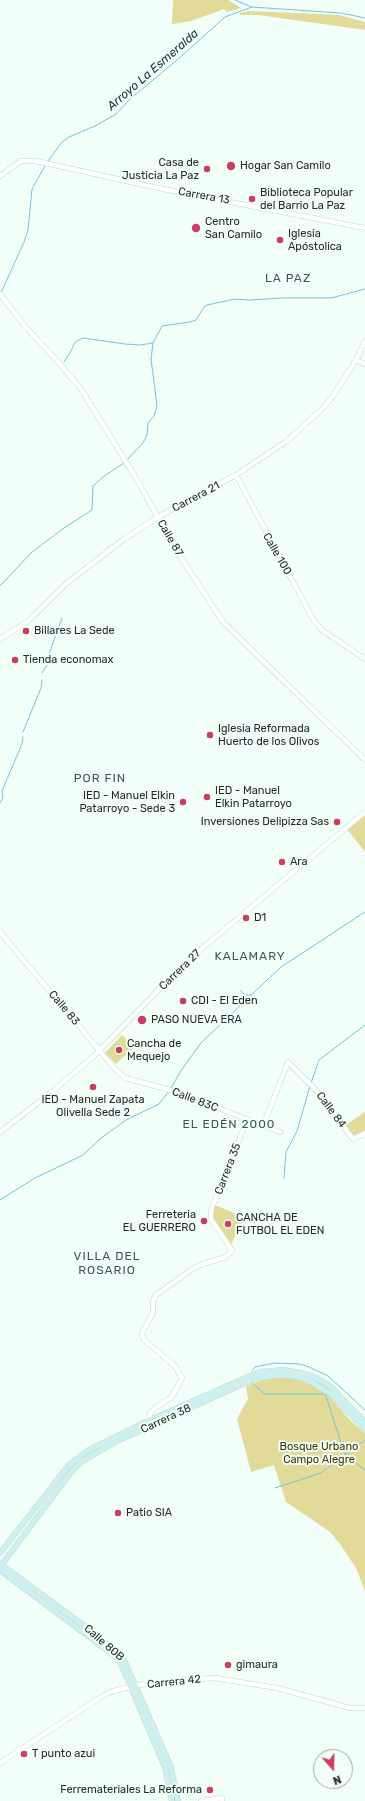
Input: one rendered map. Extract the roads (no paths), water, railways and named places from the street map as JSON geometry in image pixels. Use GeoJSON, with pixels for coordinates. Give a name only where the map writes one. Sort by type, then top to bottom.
{"type":"FeatureCollection","features":[{"type":"Feature","properties":{"kind":"main road","name":"Carrera 38"},"geometry":{"type":"LineString","coordinates":[[0,1553],[36,1505],[70,1465],[87,1451],[100,1443],[150,1420],[260,1372],[284,1370],[300,1372],[325,1383],[347,1402],[365,1422]]}},
{"type":"Feature","properties":{"kind":"main road","name":"Carrera 38"},"geometry":{"type":"LineString","coordinates":[[0,1566],[72,1471],[81,1462],[100,1450],[249,1381],[261,1377],[284,1375],[299,1377],[322,1388],[365,1429]]}},
{"type":"Feature","properties":{"kind":"main road","name":"Calle 80B"},"geometry":{"type":"LineString","coordinates":[[0,1566],[75,1618],[120,1654],[126,1661],[133,1686],[165,1767],[172,1801]]}},
{"type":"Feature","properties":{"kind":"main road","name":"Calle 80B"},"geometry":{"type":"LineString","coordinates":[[133,1686],[170,1765],[178,1801]]}},
{"type":"Feature","properties":{"kind":"street","name":"Carrera 13"},"geometry":{"type":"LineString","coordinates":[[0,176],[24,160],[50,164],[158,188],[365,228]]}},
{"type":"Feature","properties":{"kind":"street","name":"Calle 87"},"geometry":{"type":"LineString","coordinates":[[1,296],[24,324],[61,364],[80,389],[128,466],[174,547],[223,622],[365,760]]}},
{"type":"Feature","properties":{"kind":"street","name":"Carrera 21"},"geometry":{"type":"LineString","coordinates":[[0,639],[27,622],[57,592],[90,564],[124,539],[158,517],[236,475],[287,441],[323,408],[333,396],[356,360],[365,341]]}},
{"type":"Feature","properties":{"kind":"street"},"geometry":{"type":"LineString","coordinates":[[356,360],[365,364]]}},
{"type":"Feature","properties":{"kind":"street","name":"Calle 100"},"geometry":{"type":"LineString","coordinates":[[236,475],[314,621],[322,630],[365,659]]}},
{"type":"Feature","properties":{"kind":"street","name":"Carrera 27"},"geometry":{"type":"LineString","coordinates":[[0,1132],[71,1077],[199,951],[365,812]]}},
{"type":"Feature","properties":{"kind":"street","name":"Calle 83"},"geometry":{"type":"LineString","coordinates":[[0,932],[119,1073],[131,1081]]}},
{"type":"Feature","properties":{"kind":"street","name":"Calle 84"},"geometry":{"type":"LineString","coordinates":[[263,1126],[288,1062],[309,1082],[353,1139],[365,1133]]}},
{"type":"Feature","properties":{"kind":"street","name":"Calle 83C"},"geometry":{"type":"LineString","coordinates":[[131,1081],[165,1088],[280,1132]]}},
{"type":"Feature","properties":{"kind":"street","name":"Carrera 35"},"geometry":{"type":"LineString","coordinates":[[150,1420],[153,1410],[172,1398],[182,1378],[175,1366],[153,1349],[142,1338],[143,1330],[153,1313],[154,1298],[180,1276],[200,1265],[226,1257],[232,1250],[211,1219],[212,1208],[247,1120]]}},
{"type":"Feature","properties":{"kind":"street"},"geometry":{"type":"LineString","coordinates":[[150,1420],[152,1426]]}},
{"type":"Feature","properties":{"kind":"street","name":"Carrera 42"},"geometry":{"type":"LineString","coordinates":[[0,1763],[104,1695],[133,1686],[178,1680],[215,1678],[277,1688],[350,1708],[365,1708]]}},
{"type":"Feature","properties":{"kind":"street"},"geometry":{"type":"LineString","coordinates":[[200,1801],[222,1799]]}},
{"type":"Feature","properties":{"kind":"waterway"},"geometry":{"type":"LineString","coordinates":[[235,0],[252,7],[341,13],[365,18]]}},
{"type":"Feature","properties":{"kind":"waterway","name":"Arroyo La Esmeralda"},"geometry":{"type":"LineString","coordinates":[[48,161],[62,142],[69,137],[97,125],[116,114],[129,100],[225,17],[252,7]]}},
{"type":"Feature","properties":{"kind":"waterway","name":"Arroyo La Esmeralda"},"geometry":{"type":"LineString","coordinates":[[1,293],[24,242],[28,230],[32,189],[45,166]]}},
{"type":"Feature","properties":{"kind":"waterway"},"geometry":{"type":"LineString","coordinates":[[126,461],[143,443],[147,435],[148,423],[154,416],[157,406],[151,359],[153,343],[162,326],[196,320],[204,307],[207,305],[235,299],[331,298],[365,289]]}},
{"type":"Feature","properties":{"kind":"waterway"},"geometry":{"type":"LineString","coordinates":[[64,362],[75,342],[83,338],[125,344],[140,345],[153,343]]}},
{"type":"Feature","properties":{"kind":"waterway"},"geometry":{"type":"LineString","coordinates":[[0,586],[31,553],[61,530],[92,510],[93,486],[103,477],[124,463]]}},
{"type":"Feature","properties":{"kind":"waterway"},"geometry":{"type":"LineString","coordinates":[[49,654],[62,618]]}},
{"type":"Feature","properties":{"kind":"waterway"},"geometry":{"type":"LineString","coordinates":[[42,673],[49,662],[49,658]]}},
{"type":"Feature","properties":{"kind":"waterway"},"geometry":{"type":"LineString","coordinates":[[23,732],[41,688],[42,680]]}},
{"type":"Feature","properties":{"kind":"waterway"},"geometry":{"type":"LineString","coordinates":[[0,803],[3,798],[2,791],[22,744],[23,737]]}},
{"type":"Feature","properties":{"kind":"waterway"},"geometry":{"type":"LineString","coordinates":[[171,1088],[182,1069],[201,1043],[281,967],[365,912]]}},
{"type":"Feature","properties":{"kind":"waterway"},"geometry":{"type":"LineString","coordinates":[[240,990],[245,995],[251,995]]}},
{"type":"Feature","properties":{"kind":"waterway"},"geometry":{"type":"LineString","coordinates":[[311,1083],[319,1060],[365,1025]]}},
{"type":"Feature","properties":{"kind":"waterway"},"geometry":{"type":"LineString","coordinates":[[284,1178],[286,1152],[297,1131],[310,1086]]}},
{"type":"Feature","properties":{"kind":"waterway"},"geometry":{"type":"LineString","coordinates":[[0,1200],[35,1178],[83,1155],[100,1139],[126,1120],[159,1104],[169,1091]]}},
{"type":"Feature","properties":{"kind":"waterway"},"geometry":{"type":"LineString","coordinates":[[252,1371],[255,1367],[275,1363],[300,1364],[309,1367],[328,1376],[365,1410]]}},
{"type":"Feature","properties":{"kind":"waterway"},"geometry":{"type":"LineString","coordinates":[[252,1383],[265,1394],[325,1394]]}},
{"type":"Feature","properties":{"kind":"waterway"},"geometry":{"type":"LineString","coordinates":[[325,1393],[345,1455],[365,1470]]}},
{"type":"Feature","properties":{"kind":"waterway"},"geometry":{"type":"LineString","coordinates":[[275,1488],[321,1473],[365,1440]]}},
{"type":"Feature","properties":{"kind":"place","name":"Hogar San Camilo"},"geometry":{"type":"Point","coordinates":[231,166]}},
{"type":"Feature","properties":{"kind":"place","name":"Casa de Justicia La Paz"},"geometry":{"type":"Point","coordinates":[207,169]}},
{"type":"Feature","properties":{"kind":"place","name":"Biblioteca Popular del Barrio La Paz"},"geometry":{"type":"Point","coordinates":[252,199]}},
{"type":"Feature","properties":{"kind":"place","name":"Centro San Camilo"},"geometry":{"type":"Point","coordinates":[196,228]}},
{"type":"Feature","properties":{"kind":"place","name":"Iglesia Apóstolica"},"geometry":{"type":"Point","coordinates":[280,240]}},
{"type":"Feature","properties":{"kind":"place","name":"Billares La Sede"},"geometry":{"type":"Point","coordinates":[26,631]}},
{"type":"Feature","properties":{"kind":"place","name":"Tienda economax"},"geometry":{"type":"Point","coordinates":[15,660]}},
{"type":"Feature","properties":{"kind":"place","name":"Iglesia Reformada Huerto de los Olivos"},"geometry":{"type":"Point","coordinates":[210,735]}},
{"type":"Feature","properties":{"kind":"place","name":"IED - Manuel Elkin Patarroyo"},"geometry":{"type":"Point","coordinates":[207,797]}},
{"type":"Feature","properties":{"kind":"place","name":"IED - Manuel Elkin Patarroyo - Sede 3"},"geometry":{"type":"Point","coordinates":[183,802]}},
{"type":"Feature","properties":{"kind":"place","name":"Inversiones Delipizza Sas"},"geometry":{"type":"Point","coordinates":[337,822]}},
{"type":"Feature","properties":{"kind":"place","name":"Ara"},"geometry":{"type":"Point","coordinates":[282,862]}},
{"type":"Feature","properties":{"kind":"place","name":"D1"},"geometry":{"type":"Point","coordinates":[246,918]}},
{"type":"Feature","properties":{"kind":"place","name":"CDI - El Eden"},"geometry":{"type":"Point","coordinates":[183,1001]}},
{"type":"Feature","properties":{"kind":"place","name":"PASO NUEVA ERA"},"geometry":{"type":"Point","coordinates":[142,1020]}},
{"type":"Feature","properties":{"kind":"place","name":"Cancha de Mequejo"},"geometry":{"type":"Point","coordinates":[119,1050]}},
{"type":"Feature","properties":{"kind":"place","name":"IED - Manuel Zapata Olivella Sede 2"},"geometry":{"type":"Point","coordinates":[93,1087]}},
{"type":"Feature","properties":{"kind":"place","name":"Ferreteria EL GUERRERO"},"geometry":{"type":"Point","coordinates":[204,1221]}},
{"type":"Feature","properties":{"kind":"place","name":"CANCHA DE FUTBOL EL EDEN"},"geometry":{"type":"Point","coordinates":[228,1224]}},
{"type":"Feature","properties":{"kind":"place","name":"Patio SIA"},"geometry":{"type":"Point","coordinates":[118,1513]}},
{"type":"Feature","properties":{"kind":"place","name":"gimaura"},"geometry":{"type":"Point","coordinates":[228,1665]}},
{"type":"Feature","properties":{"kind":"place","name":"T punto azui"},"geometry":{"type":"Point","coordinates":[24,1754]}},
{"type":"Feature","properties":{"kind":"place","name":"Ferremateriales La Reforma"},"geometry":{"type":"Point","coordinates":[210,1790]}},
{"type":"Feature","properties":{"kind":"district","name":"LA PAZ"},"geometry":{"type":"Point","coordinates":[288,279]}},
{"type":"Feature","properties":{"kind":"district","name":"POR FIN"},"geometry":{"type":"Point","coordinates":[100,779]}},
{"type":"Feature","properties":{"kind":"district","name":"KALAMARY"},"geometry":{"type":"Point","coordinates":[250,957]}},
{"type":"Feature","properties":{"kind":"district","name":"EL EDÉN 2000"},"geometry":{"type":"Point","coordinates":[229,1125]}},
{"type":"Feature","properties":{"kind":"district","name":"VILLA DEL ROSARIO"},"geometry":{"type":"Point","coordinates":[107,1264]}},
{"type":"Feature","properties":{"kind":"park label","name":"Bosque Urbano Campo Alegre"},"geometry":{"type":"Point","coordinates":[319,1453]}}]}
